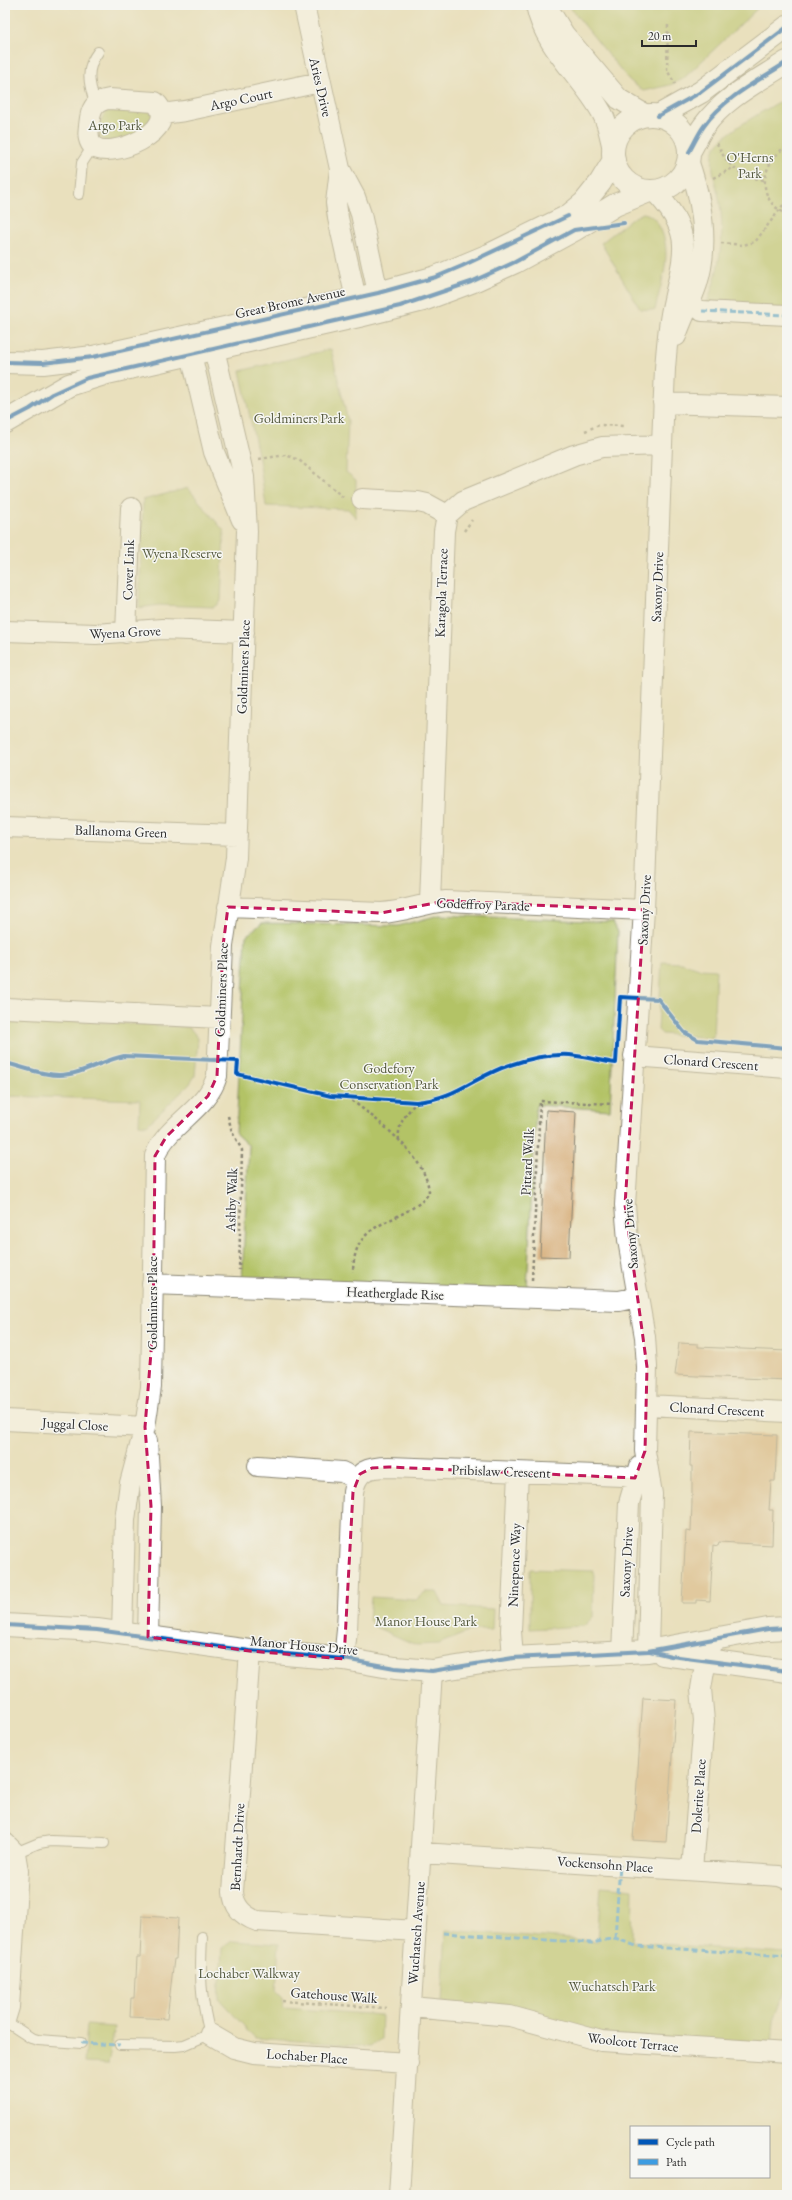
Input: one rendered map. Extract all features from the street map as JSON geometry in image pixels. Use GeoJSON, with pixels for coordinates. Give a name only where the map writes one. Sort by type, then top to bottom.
{"type":"FeatureCollection","features":[{"type":"Feature","properties":{"kind":"street","name":"Aries Drive"},"geometry":{"type":"LineString","coordinates":[[304,5],[340,169],[355,197],[361,214],[379,302]]}},
{"type":"Feature","properties":{"kind":"street"},"geometry":{"type":"LineString","coordinates":[[536,5],[538,14],[550,40],[603,114],[618,172],[626,182],[637,188],[652,191],[666,188],[676,181],[684,172],[688,156],[703,126],[719,109],[739,92],[787,62]]}},
{"type":"Feature","properties":{"kind":"street"},"geometry":{"type":"LineString","coordinates":[[546,5],[564,34],[619,99],[652,116],[670,120],[680,128],[686,140],[688,156]]}},
{"type":"Feature","properties":{"kind":"street"},"geometry":{"type":"LineString","coordinates":[[614,154],[617,137],[624,126],[634,119],[652,116],[685,102],[725,75],[787,27]]}},
{"type":"Feature","properties":{"kind":"street","name":"Argo Court"},"geometry":{"type":"LineString","coordinates":[[162,114],[185,111],[320,82]]}},
{"type":"Feature","properties":{"kind":"street"},"geometry":{"type":"LineString","coordinates":[[109,99],[148,100],[154,102],[160,107],[162,114],[160,123],[145,139],[138,143],[109,149],[99,149],[93,146],[89,140],[88,132],[92,108],[96,103],[109,99]]}},
{"type":"Feature","properties":{"kind":"street","name":"Great Brome Avenue"},"geometry":{"type":"LineString","coordinates":[[5,422],[25,412],[52,394],[87,378],[212,339],[379,302],[462,266],[568,216],[584,203],[600,183],[614,154]]}},
{"type":"Feature","properties":{"kind":"street","name":"Saxony Drive"},"geometry":{"type":"LineString","coordinates":[[665,368],[697,283],[701,262],[703,222],[698,190],[688,156]]}},
{"type":"Feature","properties":{"kind":"street","name":"Aries Drive"},"geometry":{"type":"LineString","coordinates":[[340,169],[336,203],[357,308]]}},
{"type":"Feature","properties":{"kind":"street","name":"Great Brome Avenue"},"geometry":{"type":"LineString","coordinates":[[379,302],[422,300],[477,279],[535,251],[615,205],[652,191]]}},
{"type":"Feature","properties":{"kind":"street","name":"Saxony Drive"},"geometry":{"type":"LineString","coordinates":[[622,1652],[630,1503],[642,1480],[647,1405],[645,1337],[628,1240],[625,1205],[644,910],[665,368],[668,332],[683,262],[684,244],[675,217],[652,191]]}},
{"type":"Feature","properties":{"kind":"street"},"geometry":{"type":"LineString","coordinates":[[702,311],[787,315]]}},
{"type":"Feature","properties":{"kind":"street","name":"Goldminers Place"},"geometry":{"type":"LineString","coordinates":[[122,1633],[125,1520],[130,1483],[145,1427],[151,1387],[155,1156],[166,1137],[208,1096],[214,1086],[217,1076],[222,946],[235,869],[247,531],[244,477],[212,339]]}},
{"type":"Feature","properties":{"kind":"street","name":"Great Brome Avenue"},"geometry":{"type":"LineString","coordinates":[[5,362],[42,362],[81,359],[189,345]]}},
{"type":"Feature","properties":{"kind":"street","name":"Goldminers Place"},"geometry":{"type":"LineString","coordinates":[[189,345],[216,458],[247,531]]}},
{"type":"Feature","properties":{"kind":"street"},"geometry":{"type":"LineString","coordinates":[[663,402],[787,407]]}},
{"type":"Feature","properties":{"kind":"street"},"geometry":{"type":"LineString","coordinates":[[362,499],[418,502],[427,504],[447,515],[463,501],[574,455],[608,446],[662,445]]}},
{"type":"Feature","properties":{"kind":"street","name":"Cover Link"},"geometry":{"type":"LineString","coordinates":[[126,633],[131,508]]}},
{"type":"Feature","properties":{"kind":"street","name":"Karagola Terrace"},"geometry":{"type":"LineString","coordinates":[[430,902],[444,531],[447,515]]}},
{"type":"Feature","properties":{"kind":"street","name":"Wyena Grove"},"geometry":{"type":"LineString","coordinates":[[5,631],[96,634],[126,633],[162,629],[244,632]]}},
{"type":"Feature","properties":{"kind":"street","name":"Ballanoma Green"},"geometry":{"type":"LineString","coordinates":[[5,827],[237,835]]}},
{"type":"Feature","properties":{"kind":"street","name":"Godeffroy Parade"},"geometry":{"type":"LineString","coordinates":[[228,907],[381,913],[396,912],[430,902],[446,901],[644,910]]}},
{"type":"Feature","properties":{"kind":"street"},"geometry":{"type":"LineString","coordinates":[[5,1008],[220,1018]]}},
{"type":"Feature","properties":{"kind":"street","name":"Clonard Crescent"},"geometry":{"type":"LineString","coordinates":[[634,1056],[787,1068]]}},
{"type":"Feature","properties":{"kind":"street","name":"Heatherglade Rise"},"geometry":{"type":"LineString","coordinates":[[152,1284],[619,1301],[638,1297]]}},
{"type":"Feature","properties":{"kind":"street","name":"Clonard Crescent"},"geometry":{"type":"LineString","coordinates":[[647,1405],[787,1412]]}},
{"type":"Feature","properties":{"kind":"street","name":"Juggal Close"},"geometry":{"type":"LineString","coordinates":[[5,1420],[145,1427]]}},
{"type":"Feature","properties":{"kind":"street","name":"Goldminers Place"},"geometry":{"type":"LineString","coordinates":[[145,1427],[150,1484],[148,1637]]}},
{"type":"Feature","properties":{"kind":"street"},"geometry":{"type":"LineString","coordinates":[[258,1466],[342,1472],[356,1479],[353,1492],[347,1630],[344,1659]]}},
{"type":"Feature","properties":{"kind":"street","name":"Pribislaw Crescent"},"geometry":{"type":"LineString","coordinates":[[356,1479],[366,1470],[380,1467],[518,1472],[642,1480]]}},
{"type":"Feature","properties":{"kind":"street","name":"Ninepence Way"},"geometry":{"type":"LineString","coordinates":[[513,1658],[512,1632],[518,1472]]}},
{"type":"Feature","properties":{"kind":"street","name":"Saxony Drive"},"geometry":{"type":"LineString","coordinates":[[642,1480],[652,1494],[648,1651]]}},
{"type":"Feature","properties":{"kind":"street","name":"Manor House Drive"},"geometry":{"type":"LineString","coordinates":[[5,1625],[67,1628],[122,1633],[250,1651],[344,1659],[394,1668],[432,1671],[513,1658],[648,1651],[674,1645],[787,1671]]}},
{"type":"Feature","properties":{"kind":"street","name":"Manor House Drive"},"geometry":{"type":"LineString","coordinates":[[713,1654],[768,1630],[787,1628]]}},
{"type":"Feature","properties":{"kind":"street","name":"Bernhardt Drive"},"geometry":{"type":"LineString","coordinates":[[250,1651],[233,1892],[237,1907],[249,1918],[257,1920],[416,1931]]}},
{"type":"Feature","properties":{"kind":"street","name":"Dolerite Place"},"geometry":{"type":"LineString","coordinates":[[692,1870],[704,1721],[713,1654]]}},
{"type":"Feature","properties":{"kind":"street","name":"Wuchatsch Avenue"},"geometry":{"type":"LineString","coordinates":[[399,2195],[422,1853],[432,1671]]}},
{"type":"Feature","properties":{"kind":"street"},"geometry":{"type":"LineString","coordinates":[[5,2021],[9,2008],[18,1871],[10,1848]]}},
{"type":"Feature","properties":{"kind":"street","name":"Vockensohn Place"},"geometry":{"type":"LineString","coordinates":[[422,1853],[779,1876],[787,1879]]}},
{"type":"Feature","properties":{"kind":"street","name":"Woolcott Terrace"},"geometry":{"type":"LineString","coordinates":[[411,2007],[510,2016],[601,2041],[787,2053]]}},
{"type":"Feature","properties":{"kind":"street","name":"Lochaber Place"},"geometry":{"type":"LineString","coordinates":[[210,2034],[234,2048],[254,2053],[408,2063]]}},
{"type":"Feature","properties":{"kind":"lane"},"geometry":{"type":"LineString","coordinates":[[96,103],[90,78],[91,62],[98,52]]}},
{"type":"Feature","properties":{"kind":"lane"},"geometry":{"type":"LineString","coordinates":[[79,194],[82,163],[93,146]]}},
{"type":"Feature","properties":{"kind":"lane"},"geometry":{"type":"LineString","coordinates":[[10,1848],[51,1841],[104,1843]]}},
{"type":"Feature","properties":{"kind":"lane"},"geometry":{"type":"LineString","coordinates":[[120,2045],[184,2045],[210,2034],[203,2008],[200,1981],[202,1937]]}},
{"type":"Feature","properties":{"kind":"lane"},"geometry":{"type":"LineString","coordinates":[[5,2021],[31,2038],[38,2040],[82,2043]]}},
{"type":"Feature","properties":{"kind":"path"},"geometry":{"type":"LineString","coordinates":[[668,26],[667,70],[685,102]]}},
{"type":"Feature","properties":{"kind":"path"},"geometry":{"type":"LineString","coordinates":[[712,146],[716,140],[722,154],[733,168],[753,179],[764,180]]}},
{"type":"Feature","properties":{"kind":"path"},"geometry":{"type":"LineString","coordinates":[[787,146],[768,165],[764,180],[768,195],[780,210],[787,214]]}},
{"type":"Feature","properties":{"kind":"path"},"geometry":{"type":"LineString","coordinates":[[712,175],[713,179],[733,168]]}},
{"type":"Feature","properties":{"kind":"path"},"geometry":{"type":"LineString","coordinates":[[718,242],[750,245],[755,242],[787,200]]}},
{"type":"Feature","properties":{"kind":"path"},"geometry":{"type":"LineString","coordinates":[[342,1097],[356,1097]]}},
{"type":"Feature","properties":{"kind":"path"},"geometry":{"type":"LineString","coordinates":[[348,1097],[384,1125],[399,1140],[425,1177],[429,1192],[420,1202],[406,1212],[373,1229],[358,1244],[353,1256],[352,1276]]}},
{"type":"Feature","properties":{"kind":"path"},"geometry":{"type":"LineString","coordinates":[[410,1101],[423,1101]]}},
{"type":"Feature","properties":{"kind":"path"},"geometry":{"type":"LineString","coordinates":[[399,1140],[398,1130],[400,1123],[416,1102]]}},
{"type":"Feature","properties":{"kind":"path"},"geometry":{"type":"LineString","coordinates":[[787,1879],[785,1904],[787,1945]]}},
{"type":"Feature","properties":{"kind":"highlighted area"},"geometry":{"type":"Polygon","coordinates":[[[446,901],[644,910],[625,1205],[647,1367],[645,1451],[635,1478],[389,1467],[372,1468],[360,1474],[353,1492],[344,1659],[250,1651],[148,1637],[151,1506],[145,1427],[153,1327],[155,1156],[166,1137],[208,1096],[217,1076],[223,946],[228,907],[381,913],[446,901]]]}},
{"type":"Feature","properties":{"kind":"green space"},"geometry":{"type":"Polygon","coordinates":[[[568,5],[761,5],[683,79],[670,85],[643,91],[629,80],[568,5]]]}},
{"type":"Feature","properties":{"kind":"green space","name":"O'Herns Park"},"geometry":{"type":"Polygon","coordinates":[[[787,97],[787,311],[705,308],[714,282],[720,254],[722,226],[719,198],[712,164],[714,151],[722,139],[730,133],[787,97]]]}},
{"type":"Feature","properties":{"kind":"green space","name":"Argo Park"},"geometry":{"type":"Polygon","coordinates":[[[108,110],[148,110],[154,115],[140,135],[108,142],[103,140],[100,136],[100,123],[108,110]]]}},
{"type":"Feature","properties":{"kind":"green space"},"geometry":{"type":"Polygon","coordinates":[[[643,213],[651,216],[656,221],[666,246],[665,267],[655,310],[640,309],[601,243],[633,218],[643,213]]]}},
{"type":"Feature","properties":{"kind":"green space","name":"Goldminers Park"},"geometry":{"type":"Polygon","coordinates":[[[331,349],[348,421],[346,472],[356,480],[356,518],[348,509],[266,506],[259,459],[240,371],[331,349]]]}},
{"type":"Feature","properties":{"kind":"green space","name":"Wyena Reserve"},"geometry":{"type":"Polygon","coordinates":[[[188,488],[224,531],[221,601],[214,607],[159,605],[139,608],[143,500],[188,488]]]}},
{"type":"Feature","properties":{"kind":"green space","name":"Godefory Conservation Park"},"geometry":{"type":"Polygon","coordinates":[[[439,915],[613,922],[618,932],[610,1110],[536,1105],[527,1290],[242,1280],[249,1146],[236,1134],[246,936],[262,923],[398,926],[439,915]]]}},
{"type":"Feature","properties":{"kind":"green space"},"geometry":{"type":"Polygon","coordinates":[[[662,962],[682,963],[699,969],[716,970],[713,1038],[662,1034],[658,1030],[662,962]]]}},
{"type":"Feature","properties":{"kind":"green space"},"geometry":{"type":"Polygon","coordinates":[[[5,1017],[189,1027],[198,1038],[195,1076],[189,1085],[147,1125],[139,1124],[140,1100],[5,1096],[5,1017]]]}},
{"type":"Feature","properties":{"kind":"green space"},"geometry":{"type":"Polygon","coordinates":[[[530,1569],[594,1571],[593,1617],[584,1626],[530,1629],[530,1569]]]}},
{"type":"Feature","properties":{"kind":"green space","name":"Manor House Park"},"geometry":{"type":"Polygon","coordinates":[[[425,1592],[437,1592],[444,1606],[493,1609],[492,1630],[473,1630],[438,1644],[416,1645],[375,1627],[369,1620],[371,1597],[416,1600],[425,1592]]]}},
{"type":"Feature","properties":{"kind":"green space","name":"Wuchatsch Park"},"geometry":{"type":"Polygon","coordinates":[[[601,1886],[633,1889],[632,1942],[785,1953],[787,1986],[774,2021],[772,2045],[609,2035],[442,2002],[446,1930],[597,1941],[601,1886]]]}},
{"type":"Feature","properties":{"kind":"green space","name":"Lochaber Walkway"},"geometry":{"type":"Polygon","coordinates":[[[232,1941],[279,1944],[276,1990],[283,1997],[283,2008],[382,2015],[381,2039],[370,2046],[255,2038],[219,1999],[222,1948],[232,1941]]]}},
{"type":"Feature","properties":{"kind":"green space"},"geometry":{"type":"Polygon","coordinates":[[[87,2025],[115,2027],[108,2064],[84,2063],[87,2025]]]}},
{"type":"Feature","properties":{"kind":"building"},"geometry":{"type":"Polygon","coordinates":[[[546,1110],[576,1112],[569,1257],[540,1256],[546,1110]]]}},
{"type":"Feature","properties":{"kind":"building"},"geometry":{"type":"Polygon","coordinates":[[[679,1343],[698,1344],[698,1347],[787,1351],[787,1380],[675,1375],[679,1343]]]}},
{"type":"Feature","properties":{"kind":"building"},"geometry":{"type":"Polygon","coordinates":[[[691,1432],[777,1435],[775,1481],[771,1481],[769,1510],[773,1510],[772,1545],[719,1542],[718,1546],[713,1545],[710,1601],[696,1600],[696,1603],[682,1603],[686,1531],[691,1532],[691,1432]]]}},
{"type":"Feature","properties":{"kind":"building"},"geometry":{"type":"Polygon","coordinates":[[[643,1698],[676,1700],[666,1842],[633,1840],[643,1698]]]}},
{"type":"Feature","properties":{"kind":"building"},"geometry":{"type":"Polygon","coordinates":[[[142,1916],[178,1918],[176,1959],[174,1959],[167,2019],[130,2017],[131,1998],[134,1998],[137,1957],[140,1957],[142,1916]]]}},
{"type":"Feature","properties":{"kind":"marked path"},"geometry":{"type":"LineString","coordinates":[[702,311],[787,315]]}},
{"type":"Feature","properties":{"kind":"marked path"},"geometry":{"type":"LineString","coordinates":[[615,1938],[620,1865]]}},
{"type":"Feature","properties":{"kind":"marked path"},"geometry":{"type":"LineString","coordinates":[[443,1933],[592,1943],[615,1938],[636,1946],[787,1956]]}},
{"type":"Feature","properties":{"kind":"marked path"},"geometry":{"type":"LineString","coordinates":[[81,2043],[120,2045]]}},
{"type":"Feature","properties":{"kind":"cycle path"},"geometry":{"type":"LineString","coordinates":[[658,116],[701,92],[787,27]]}},
{"type":"Feature","properties":{"kind":"cycle path"},"geometry":{"type":"LineString","coordinates":[[689,152],[704,126],[722,106],[742,90],[787,62]]}},
{"type":"Feature","properties":{"kind":"cycle path"},"geometry":{"type":"LineString","coordinates":[[5,362],[43,363],[93,357],[378,293],[436,277],[568,216]]}},
{"type":"Feature","properties":{"kind":"cycle path"},"geometry":{"type":"LineString","coordinates":[[5,422],[30,409],[52,394],[87,378],[400,306],[471,282],[515,262],[574,230],[624,223]]}},
{"type":"Feature","properties":{"kind":"cycle path"},"geometry":{"type":"LineString","coordinates":[[5,1063],[52,1075],[59,1075],[76,1073],[124,1056],[238,1061],[237,1074],[331,1096],[416,1102],[443,1096],[498,1070],[540,1057],[570,1055],[616,1063],[620,997],[658,999],[684,1032],[698,1040],[787,1048]]}},
{"type":"Feature","properties":{"kind":"cycle path"},"geometry":{"type":"LineString","coordinates":[[5,1625],[97,1630],[250,1651],[344,1659],[395,1668],[432,1671],[513,1658],[648,1651],[768,1629],[787,1628]]}},
{"type":"Feature","properties":{"kind":"cycle path"},"geometry":{"type":"LineString","coordinates":[[650,1651],[671,1656],[787,1671]]}}]}
